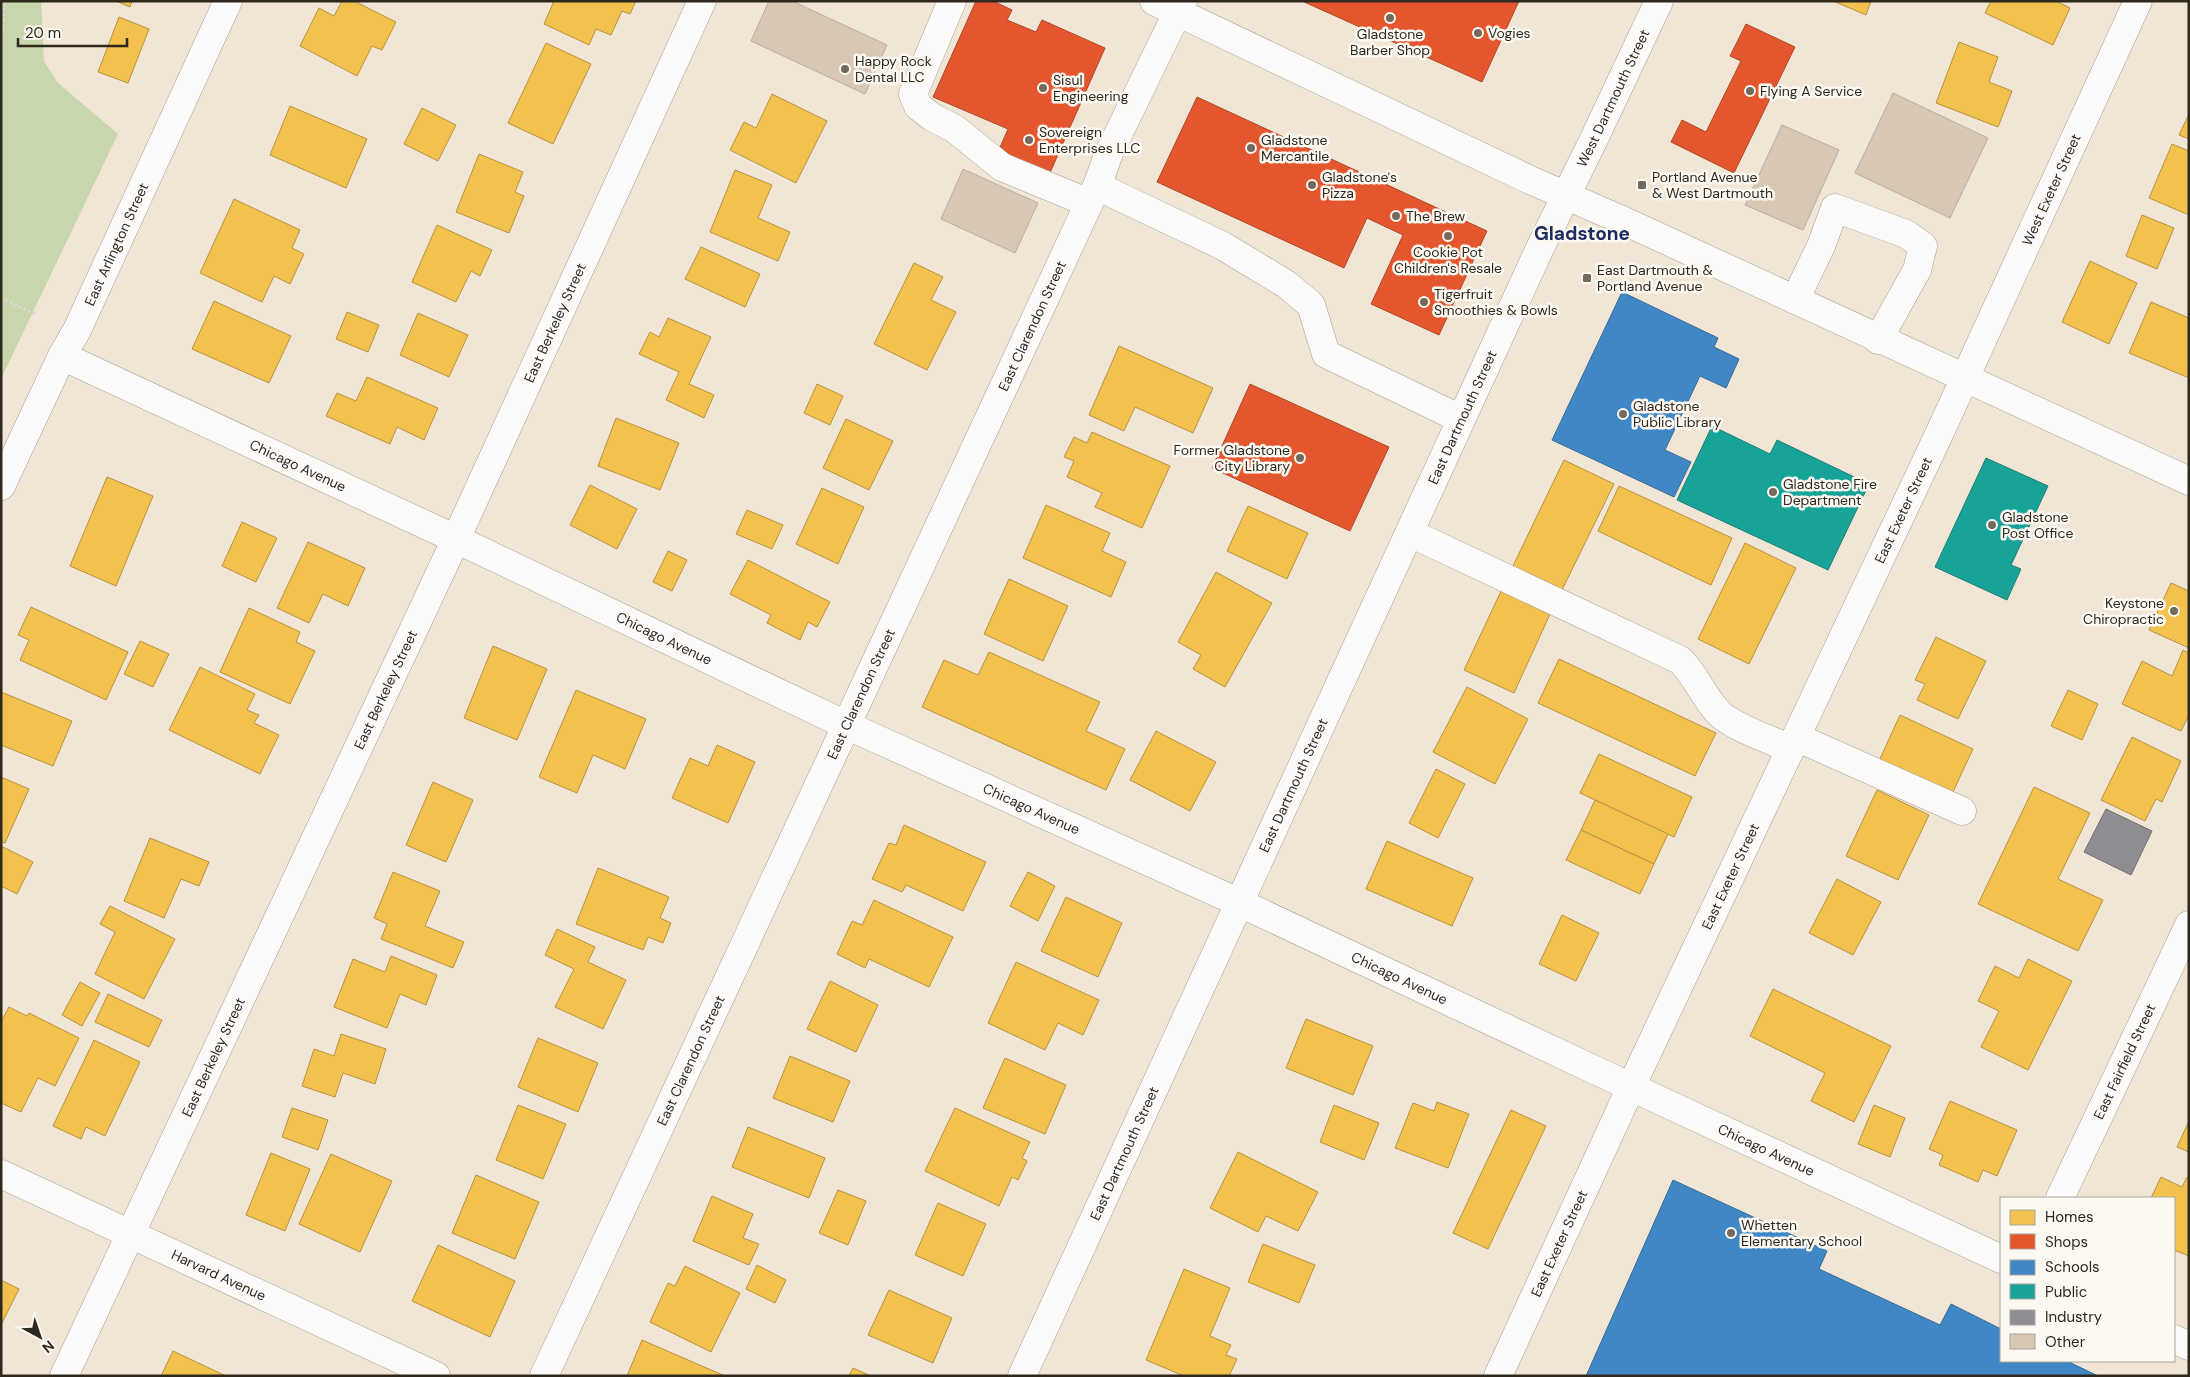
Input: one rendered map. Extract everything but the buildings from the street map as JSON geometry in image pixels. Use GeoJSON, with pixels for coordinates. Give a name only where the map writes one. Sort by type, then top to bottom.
{"type":"FeatureCollection","features":[{"type":"Feature","properties":{"kind":"street","name":"East Arlington Street"},"geometry":{"type":"LineString","coordinates":[[1,486],[62,356],[77,330],[228,1]]}},
{"type":"Feature","properties":{"kind":"street","name":"East Berkeley Street"},"geometry":{"type":"LineString","coordinates":[[64,1376],[456,539],[702,1]]}},
{"type":"Feature","properties":{"kind":"street"},"geometry":{"type":"LineString","coordinates":[[952,1],[913,94],[918,106],[932,117],[954,129],[1002,167],[1093,194],[1223,246],[1286,284],[1311,305],[1326,354],[1461,419]]}},
{"type":"Feature","properties":{"kind":"street","name":"West Dartmouth Street"},"geometry":{"type":"LineString","coordinates":[[1566,195],[1659,1]]}},
{"type":"Feature","properties":{"kind":"street","name":"West Exeter Street"},"geometry":{"type":"LineString","coordinates":[[1964,379],[2138,1]]}},
{"type":"Feature","properties":{"kind":"street"},"geometry":{"type":"LineString","coordinates":[[1172,5],[1530,180],[2189,481]]}},
{"type":"Feature","properties":{"kind":"street","name":"East Clarendon Street"},"geometry":{"type":"LineString","coordinates":[[544,1376],[1093,194],[1172,5]]}},
{"type":"Feature","properties":{"kind":"street","name":"East Dartmouth Street"},"geometry":{"type":"LineString","coordinates":[[1022,1376],[1461,419],[1566,195]]}},
{"type":"Feature","properties":{"kind":"street"},"geometry":{"type":"LineString","coordinates":[[1795,300],[1821,246],[1835,208],[1906,234],[1924,246],[1918,270],[1878,340]]}},
{"type":"Feature","properties":{"kind":"street","name":"Chicago Avenue"},"geometry":{"type":"LineString","coordinates":[[62,356],[456,539],[846,725],[1240,903],[2000,1259]]}},
{"type":"Feature","properties":{"kind":"street","name":"East Exeter Street"},"geometry":{"type":"LineString","coordinates":[[1498,1376],[1630,1087],[1964,379]]}},
{"type":"Feature","properties":{"kind":"street"},"geometry":{"type":"LineString","coordinates":[[1410,532],[1680,660],[1689,668],[1718,712],[1728,720],[1793,743],[1962,811]]}},
{"type":"Feature","properties":{"kind":"street","name":"East Fairfield Street"},"geometry":{"type":"LineString","coordinates":[[2060,1197],[2189,925]]}},
{"type":"Feature","properties":{"kind":"street","name":"Harvard Avenue"},"geometry":{"type":"LineString","coordinates":[[1,1174],[436,1376]]}},
{"type":"Feature","properties":{"kind":"street"},"geometry":{"type":"LineString","coordinates":[[2175,1339],[2189,1346]]}},
{"type":"Feature","properties":{"kind":"path"},"geometry":{"type":"LineString","coordinates":[[1,51],[4,1]]}},
{"type":"Feature","properties":{"kind":"path"},"geometry":{"type":"LineString","coordinates":[[1,298],[35,314]]}},
{"type":"Feature","properties":{"kind":"green space"},"geometry":{"type":"Polygon","coordinates":[[[1,1],[41,1],[44,61],[57,82],[118,134],[1,379],[1,1]]]}},
{"type":"Feature","properties":{"kind":"place","name":"Gladstone Barber Shop"},"geometry":{"type":"Point","coordinates":[1390,18]}},
{"type":"Feature","properties":{"kind":"place","name":"Vogies"},"geometry":{"type":"Point","coordinates":[1478,33]}},
{"type":"Feature","properties":{"kind":"place","name":"Happy Rock Dental LLC"},"geometry":{"type":"Point","coordinates":[845,69]}},
{"type":"Feature","properties":{"kind":"place","name":"Sisul Engineering"},"geometry":{"type":"Point","coordinates":[1043,88]}},
{"type":"Feature","properties":{"kind":"place","name":"Flying A Service"},"geometry":{"type":"Point","coordinates":[1750,91]}},
{"type":"Feature","properties":{"kind":"place","name":"Sovereign Enterprises LLC"},"geometry":{"type":"Point","coordinates":[1029,140]}},
{"type":"Feature","properties":{"kind":"place","name":"Gladstone Mercantile"},"geometry":{"type":"Point","coordinates":[1251,148]}},
{"type":"Feature","properties":{"kind":"place","name":"Gladstone's Pizza"},"geometry":{"type":"Point","coordinates":[1312,185]}},
{"type":"Feature","properties":{"kind":"place","name":"Portland Avenue & West Dartmouth"},"geometry":{"type":"Point","coordinates":[1642,185]}},
{"type":"Feature","properties":{"kind":"place","name":"The Brew"},"geometry":{"type":"Point","coordinates":[1396,216]}},
{"type":"Feature","properties":{"kind":"place","name":"Cookie Pot Children's Resale"},"geometry":{"type":"Point","coordinates":[1448,236]}},
{"type":"Feature","properties":{"kind":"place","name":"East Dartmouth & Portland Avenue"},"geometry":{"type":"Point","coordinates":[1587,278]}},
{"type":"Feature","properties":{"kind":"place","name":"Tigerfruit Smoothies & Bowls"},"geometry":{"type":"Point","coordinates":[1424,302]}},
{"type":"Feature","properties":{"kind":"place","name":"Gladstone Public Library"},"geometry":{"type":"Point","coordinates":[1623,414]}},
{"type":"Feature","properties":{"kind":"place","name":"Former Gladstone City Library"},"geometry":{"type":"Point","coordinates":[1300,458]}},
{"type":"Feature","properties":{"kind":"place","name":"Gladstone Fire Department"},"geometry":{"type":"Point","coordinates":[1773,492]}},
{"type":"Feature","properties":{"kind":"place","name":"Gladstone Post Office"},"geometry":{"type":"Point","coordinates":[1992,525]}},
{"type":"Feature","properties":{"kind":"place","name":"Keystone Chiropractic"},"geometry":{"type":"Point","coordinates":[2174,611]}},
{"type":"Feature","properties":{"kind":"place","name":"Whetten Elementary School"},"geometry":{"type":"Point","coordinates":[1731,1233]}},
{"type":"Feature","properties":{"kind":"district","name":"Gladstone"},"geometry":{"type":"Point","coordinates":[1582,233]}}]}
